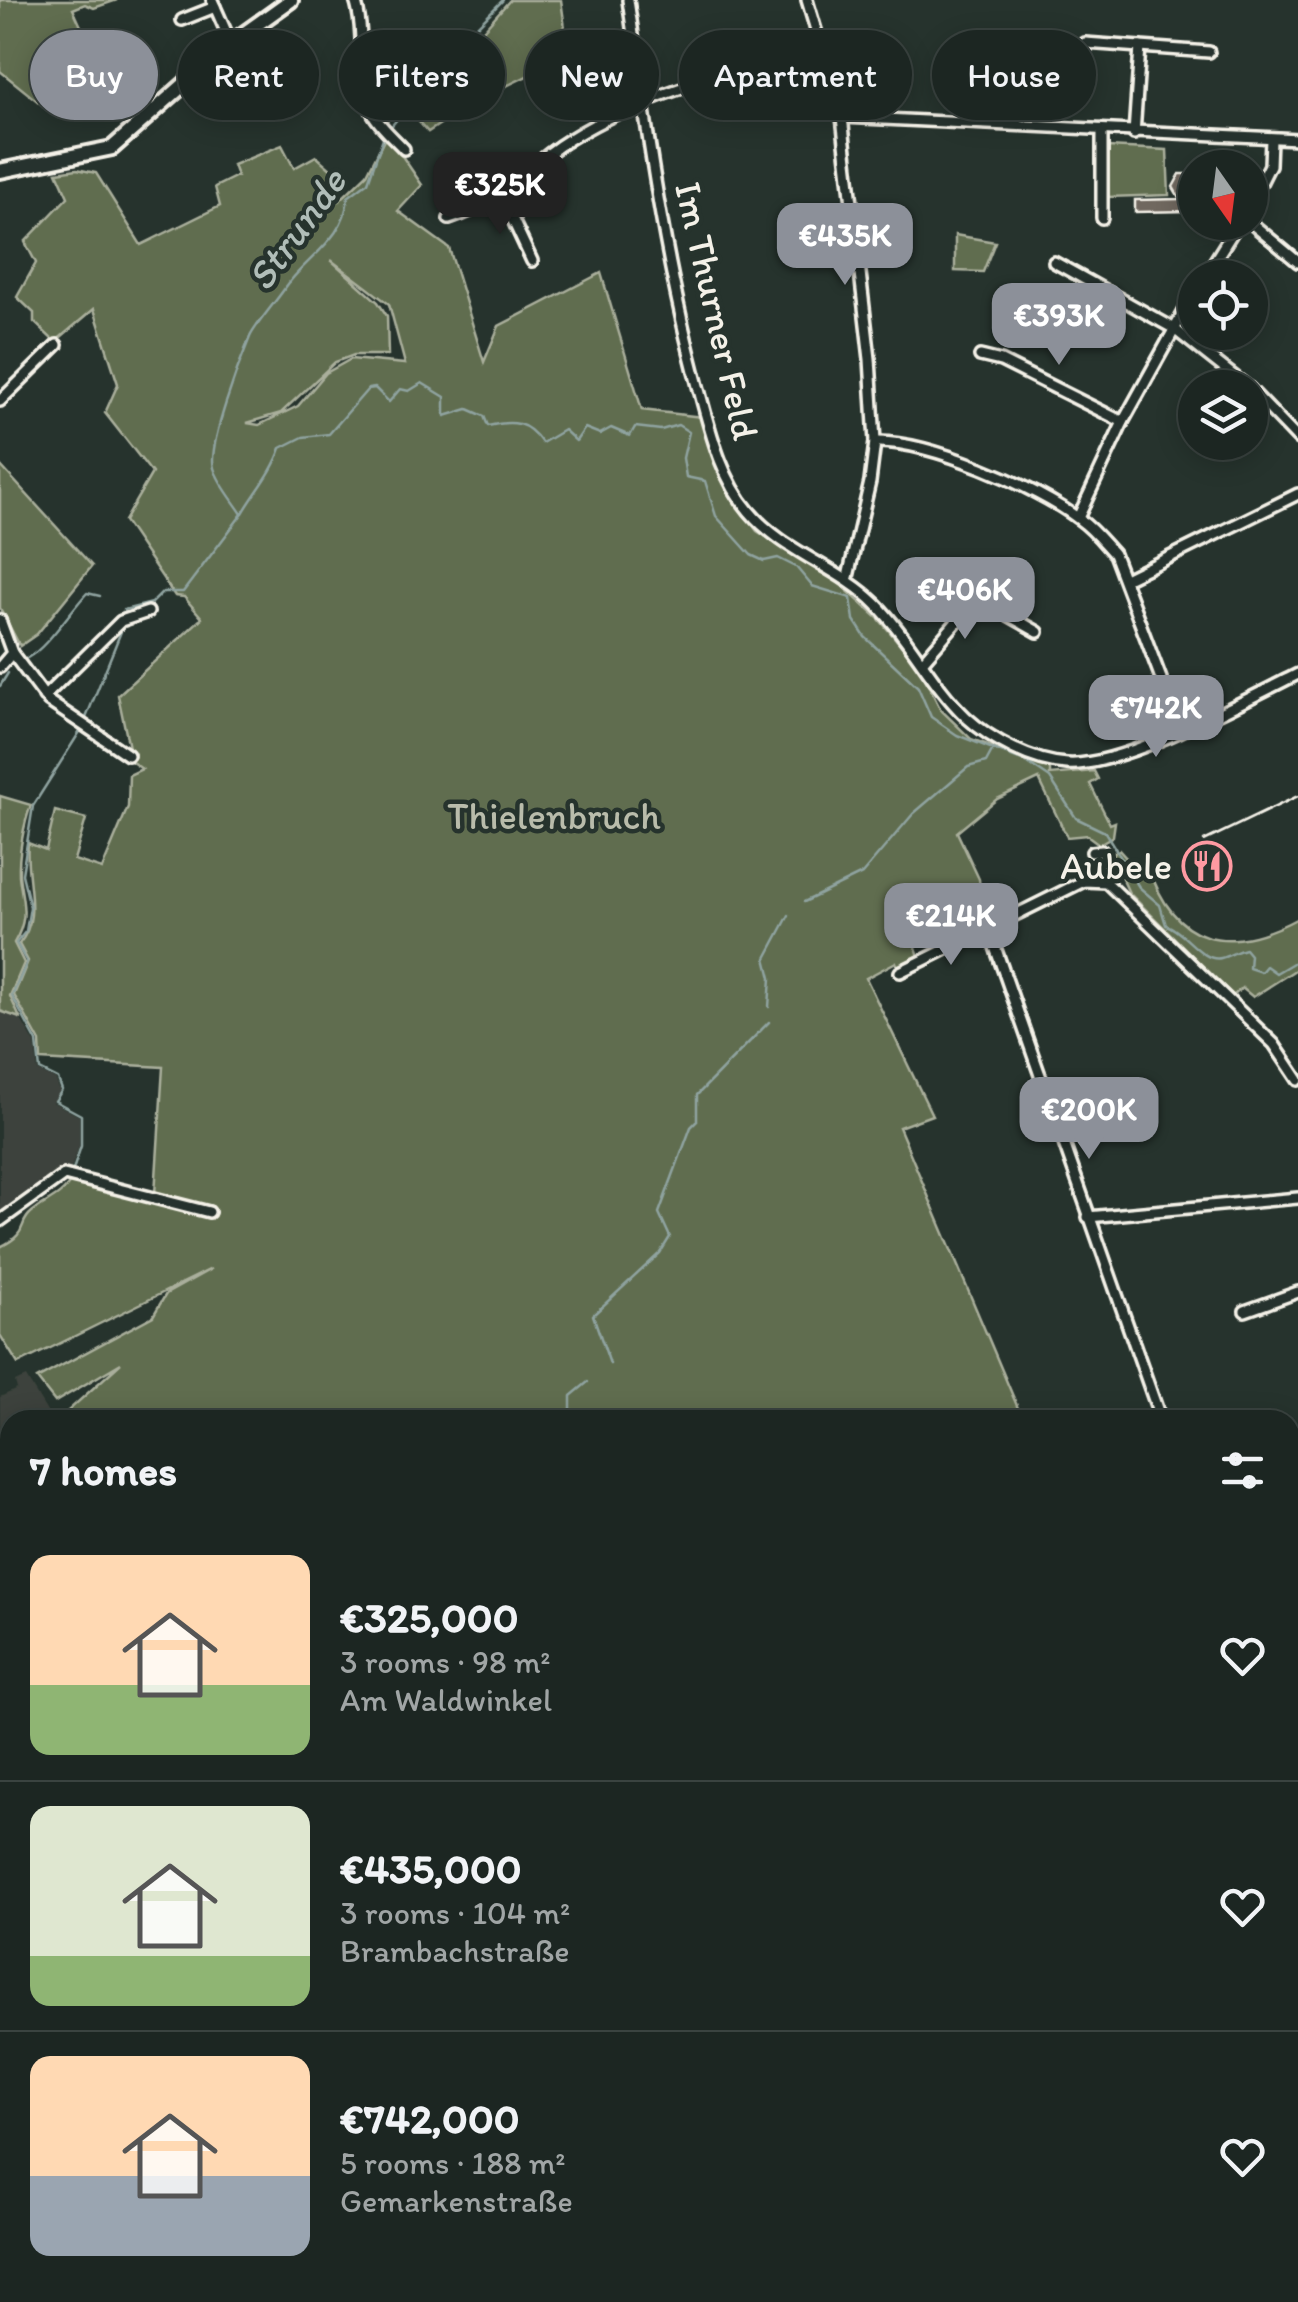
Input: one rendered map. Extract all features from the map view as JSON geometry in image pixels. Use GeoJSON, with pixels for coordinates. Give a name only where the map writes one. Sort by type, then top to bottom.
{"type":"FeatureCollection","features":[{"type":"Feature","properties":{"kind":"street"},"geometry":{"type":"LineString","coordinates":[[249,30],[291,0]]}},
{"type":"Feature","properties":{"kind":"street"},"geometry":{"type":"LineString","coordinates":[[355,0],[363,23],[365,86],[372,113],[404,149]]}},
{"type":"Feature","properties":{"kind":"street","name":"Im Thurner Feld"},"geometry":{"type":"LineString","coordinates":[[628,0],[632,30]]}},
{"type":"Feature","properties":{"kind":"street"},"geometry":{"type":"LineString","coordinates":[[807,0],[818,30]]}},
{"type":"Feature","properties":{"kind":"street"},"geometry":{"type":"LineString","coordinates":[[182,20],[214,3],[225,30]]}},
{"type":"Feature","properties":{"kind":"street"},"geometry":{"type":"LineString","coordinates":[[1096,44],[1209,52]]}},
{"type":"Feature","properties":{"kind":"street"},"geometry":{"type":"LineString","coordinates":[[1134,134],[1140,47]]}},
{"type":"Feature","properties":{"kind":"street"},"geometry":{"type":"LineString","coordinates":[[0,170],[112,148],[178,90]]}},
{"type":"Feature","properties":{"kind":"street"},"geometry":{"type":"LineString","coordinates":[[449,219],[502,197],[570,139],[607,120]]}},
{"type":"Feature","properties":{"kind":"street","name":"Im Thurner Feld"},"geometry":{"type":"LineString","coordinates":[[646,120],[673,284],[718,456],[749,511],[770,532],[848,577],[879,607],[964,715],[980,729],[1052,762],[1079,764],[1118,755],[1180,730],[1298,674]]}},
{"type":"Feature","properties":{"kind":"street"},"geometry":{"type":"LineString","coordinates":[[842,120],[864,277],[874,442],[870,482],[848,577]]}},
{"type":"Feature","properties":{"kind":"street"},"geometry":{"type":"LineString","coordinates":[[894,120],[1298,140]]}},
{"type":"Feature","properties":{"kind":"street"},"geometry":{"type":"LineString","coordinates":[[1102,132],[1102,218]]}},
{"type":"Feature","properties":{"kind":"street"},"geometry":{"type":"LineString","coordinates":[[1268,169],[1271,139]]}},
{"type":"Feature","properties":{"kind":"street"},"geometry":{"type":"LineString","coordinates":[[502,197],[532,261]]}},
{"type":"Feature","properties":{"kind":"street"},"geometry":{"type":"LineString","coordinates":[[1268,237],[1298,262]]}},
{"type":"Feature","properties":{"kind":"street"},"geometry":{"type":"LineString","coordinates":[[1054,262],[1173,328],[1226,370]]}},
{"type":"Feature","properties":{"kind":"street"},"geometry":{"type":"LineString","coordinates":[[1078,518],[1123,422],[1178,320]]}},
{"type":"Feature","properties":{"kind":"street"},"geometry":{"type":"LineString","coordinates":[[0,401],[57,345]]}},
{"type":"Feature","properties":{"kind":"street"},"geometry":{"type":"LineString","coordinates":[[980,356],[1002,361],[1123,422]]}},
{"type":"Feature","properties":{"kind":"street"},"geometry":{"type":"LineString","coordinates":[[1268,408],[1298,440]]}},
{"type":"Feature","properties":{"kind":"street"},"geometry":{"type":"LineString","coordinates":[[874,442],[895,441],[978,470],[1078,518],[1114,554],[1180,730]]}},
{"type":"Feature","properties":{"kind":"street"},"geometry":{"type":"LineString","coordinates":[[1124,579],[1298,494]]}},
{"type":"Feature","properties":{"kind":"street"},"geometry":{"type":"LineString","coordinates":[[946,580],[1038,632]]}},
{"type":"Feature","properties":{"kind":"street"},"geometry":{"type":"LineString","coordinates":[[922,661],[978,597]]}},
{"type":"Feature","properties":{"kind":"street"},"geometry":{"type":"LineString","coordinates":[[44,697],[124,619],[148,612]]}},
{"type":"Feature","properties":{"kind":"street"},"geometry":{"type":"LineString","coordinates":[[0,620],[12,653],[44,697],[128,754]]}},
{"type":"Feature","properties":{"kind":"street"},"geometry":{"type":"LineString","coordinates":[[0,667],[12,653]]}},
{"type":"Feature","properties":{"kind":"street"},"geometry":{"type":"LineString","coordinates":[[1092,852],[1102,851],[1110,865],[1106,882]]}},
{"type":"Feature","properties":{"kind":"street"},"geometry":{"type":"LineString","coordinates":[[900,972],[1084,880],[1106,882],[1274,1044],[1298,1080]]}},
{"type":"Feature","properties":{"kind":"street"},"geometry":{"type":"LineString","coordinates":[[981,907],[985,929],[1156,1410]]}},
{"type":"Feature","properties":{"kind":"street"},"geometry":{"type":"LineString","coordinates":[[0,1221],[70,1176],[209,1212]]}},
{"type":"Feature","properties":{"kind":"street"},"geometry":{"type":"LineString","coordinates":[[1088,1217],[1298,1198]]}},
{"type":"Feature","properties":{"kind":"street"},"geometry":{"type":"LineString","coordinates":[[1245,1311],[1298,1292]]}},
{"type":"Feature","properties":{"kind":"shaded area"},"geometry":{"type":"Polygon","coordinates":[[[0,1011],[20,1018],[35,1043],[38,1071],[56,1080],[60,1091],[53,1102],[79,1116],[79,1147],[70,1171],[61,1171],[0,1217],[0,1011]]]}},
{"type":"Feature","properties":{"kind":"shaded area"},"geometry":{"type":"Polygon","coordinates":[[[26,1377],[46,1410],[0,1410],[0,1397],[17,1389],[15,1382],[26,1377]]]}},
{"type":"Feature","properties":{"kind":"green space"},"geometry":{"type":"Polygon","coordinates":[[[0,0],[117,0],[94,8],[85,4],[73,9],[83,30],[30,30],[30,95],[0,71],[0,0]]]}},
{"type":"Feature","properties":{"kind":"green space"},"geometry":{"type":"Polygon","coordinates":[[[510,0],[561,0],[565,30],[525,30],[525,77],[505,87],[505,30],[483,30],[510,0]]]}},
{"type":"Feature","properties":{"kind":"green space"},"geometry":{"type":"Polygon","coordinates":[[[417,120],[446,120],[428,132],[417,120]]]}},
{"type":"Feature","properties":{"kind":"green space","name":"Thielenbruch"},"geometry":{"type":"Polygon","coordinates":[[[387,134],[422,185],[398,211],[449,248],[484,362],[499,326],[601,273],[642,410],[702,417],[726,489],[757,531],[831,576],[879,619],[919,667],[941,710],[971,739],[1050,767],[1050,775],[1094,771],[1098,779],[1090,784],[1110,824],[1115,822],[1113,836],[1099,844],[1087,835],[1067,837],[1039,779],[997,799],[957,832],[979,879],[981,897],[910,930],[920,959],[899,970],[896,962],[866,978],[932,1115],[899,1127],[1019,1410],[69,1410],[121,1363],[55,1402],[37,1379],[153,1316],[166,1294],[211,1269],[18,1364],[0,1335],[0,1247],[16,1237],[28,1216],[59,1194],[71,1180],[207,1216],[209,1208],[155,1194],[163,1067],[41,1060],[40,1042],[14,995],[28,961],[19,944],[30,922],[28,843],[46,850],[55,811],[86,819],[74,860],[102,869],[128,807],[129,775],[142,769],[132,762],[118,695],[202,618],[184,597],[175,596],[124,521],[152,473],[105,413],[118,384],[94,309],[55,342],[34,322],[34,313],[17,297],[36,263],[25,242],[68,197],[57,172],[77,169],[96,173],[141,245],[220,206],[215,187],[237,176],[233,165],[282,145],[294,168],[316,156],[333,171],[340,200],[367,174],[387,134]],[[331,260],[378,302],[387,316],[388,355],[354,355],[335,362],[281,413],[247,423],[259,425],[298,406],[326,373],[351,359],[405,364],[389,304],[331,260]]]}},
{"type":"Feature","properties":{"kind":"green space"},"geometry":{"type":"Polygon","coordinates":[[[1107,147],[1167,150],[1169,195],[1107,197],[1107,147]]]}},
{"type":"Feature","properties":{"kind":"green space"},"geometry":{"type":"Polygon","coordinates":[[[955,235],[995,242],[983,272],[955,271],[955,235]]]}},
{"type":"Feature","properties":{"kind":"green space"},"geometry":{"type":"Polygon","coordinates":[[[0,465],[92,566],[37,634],[20,646],[0,608],[0,465]]]}},
{"type":"Feature","properties":{"kind":"green space"},"geometry":{"type":"Polygon","coordinates":[[[0,796],[31,805],[19,858],[23,917],[14,943],[24,963],[10,996],[20,1018],[0,1011],[0,796]]]}},
{"type":"Feature","properties":{"kind":"green space"},"geometry":{"type":"Polygon","coordinates":[[[1119,850],[1137,870],[1148,865],[1173,913],[1206,936],[1249,937],[1298,918],[1298,968],[1253,997],[1242,988],[1233,996],[1129,893],[1111,854],[1119,850]]]}},
{"type":"Feature","properties":{"kind":"building"},"geometry":{"type":"Polygon","coordinates":[[[1178,199],[1178,211],[1135,212],[1135,200],[1178,199]]]}},
{"type":"Feature","properties":{"kind":"waterway","name":"Strunde"},"geometry":{"type":"LineString","coordinates":[[389,129],[463,40],[503,0]]}},
{"type":"Feature","properties":{"kind":"waterway","name":"Strunde"},"geometry":{"type":"LineString","coordinates":[[124,616],[124,610],[152,603],[163,592],[183,592],[242,514],[219,480],[213,457],[239,365],[256,327],[294,277],[333,236],[348,197],[368,182],[384,135]]}},
{"type":"Feature","properties":{"kind":"waterway"},"geometry":{"type":"LineString","coordinates":[[243,513],[281,448],[303,437],[329,434],[368,389],[375,388],[389,402],[400,389],[409,391],[422,383],[445,397],[445,416],[468,409],[484,416],[488,426],[525,426],[542,443],[564,430],[576,441],[585,428],[600,434],[611,428],[630,436],[635,427],[661,430],[678,425],[689,432],[683,458],[686,477],[705,481],[716,516],[751,555],[764,561],[778,558],[796,567],[812,586],[851,598],[854,620],[865,637],[918,687],[931,717],[957,735],[993,749]]}},
{"type":"Feature","properties":{"kind":"waterway"},"geometry":{"type":"LineString","coordinates":[[27,658],[50,638],[87,593],[100,596]]}},
{"type":"Feature","properties":{"kind":"waterway","name":"Strunde"},"geometry":{"type":"LineString","coordinates":[[84,723],[124,624]]}},
{"type":"Feature","properties":{"kind":"waterway"},"geometry":{"type":"LineString","coordinates":[[0,686],[8,673]]}},
{"type":"Feature","properties":{"kind":"waterway","name":"Strunde"},"geometry":{"type":"LineString","coordinates":[[72,1173],[81,1146],[81,1115],[55,1101],[62,1090],[58,1079],[40,1070],[37,1042],[12,996],[27,962],[16,943],[26,931],[30,907],[22,874],[33,806],[81,730]]}},
{"type":"Feature","properties":{"kind":"waterway"},"geometry":{"type":"LineString","coordinates":[[804,902],[862,874],[913,814],[968,767],[986,762],[993,749],[1025,761],[1050,778],[1076,818],[1105,832],[1139,887],[1160,905],[1166,925],[1207,956],[1221,958],[1245,949],[1250,955],[1249,968],[1261,972],[1266,966],[1276,973],[1298,960]]}},
{"type":"Feature","properties":{"kind":"waterway"},"geometry":{"type":"LineString","coordinates":[[769,1007],[771,978],[766,958],[789,915]]}},
{"type":"Feature","properties":{"kind":"waterway"},"geometry":{"type":"LineString","coordinates":[[610,1364],[593,1315],[660,1253],[670,1237],[659,1213],[691,1127],[697,1121],[697,1095],[769,1022]]}},
{"type":"Feature","properties":{"kind":"waterway"},"geometry":{"type":"LineString","coordinates":[[571,1410],[571,1396],[588,1382]]}},
{"type":"Feature","properties":{"kind":"tram line"},"geometry":{"type":"LineString","coordinates":[[1204,841],[1298,796]]}},
{"type":"Feature","properties":{"kind":"place","name":"Aubele"},"geometry":{"type":"Point","coordinates":[1207,866]}}]}
